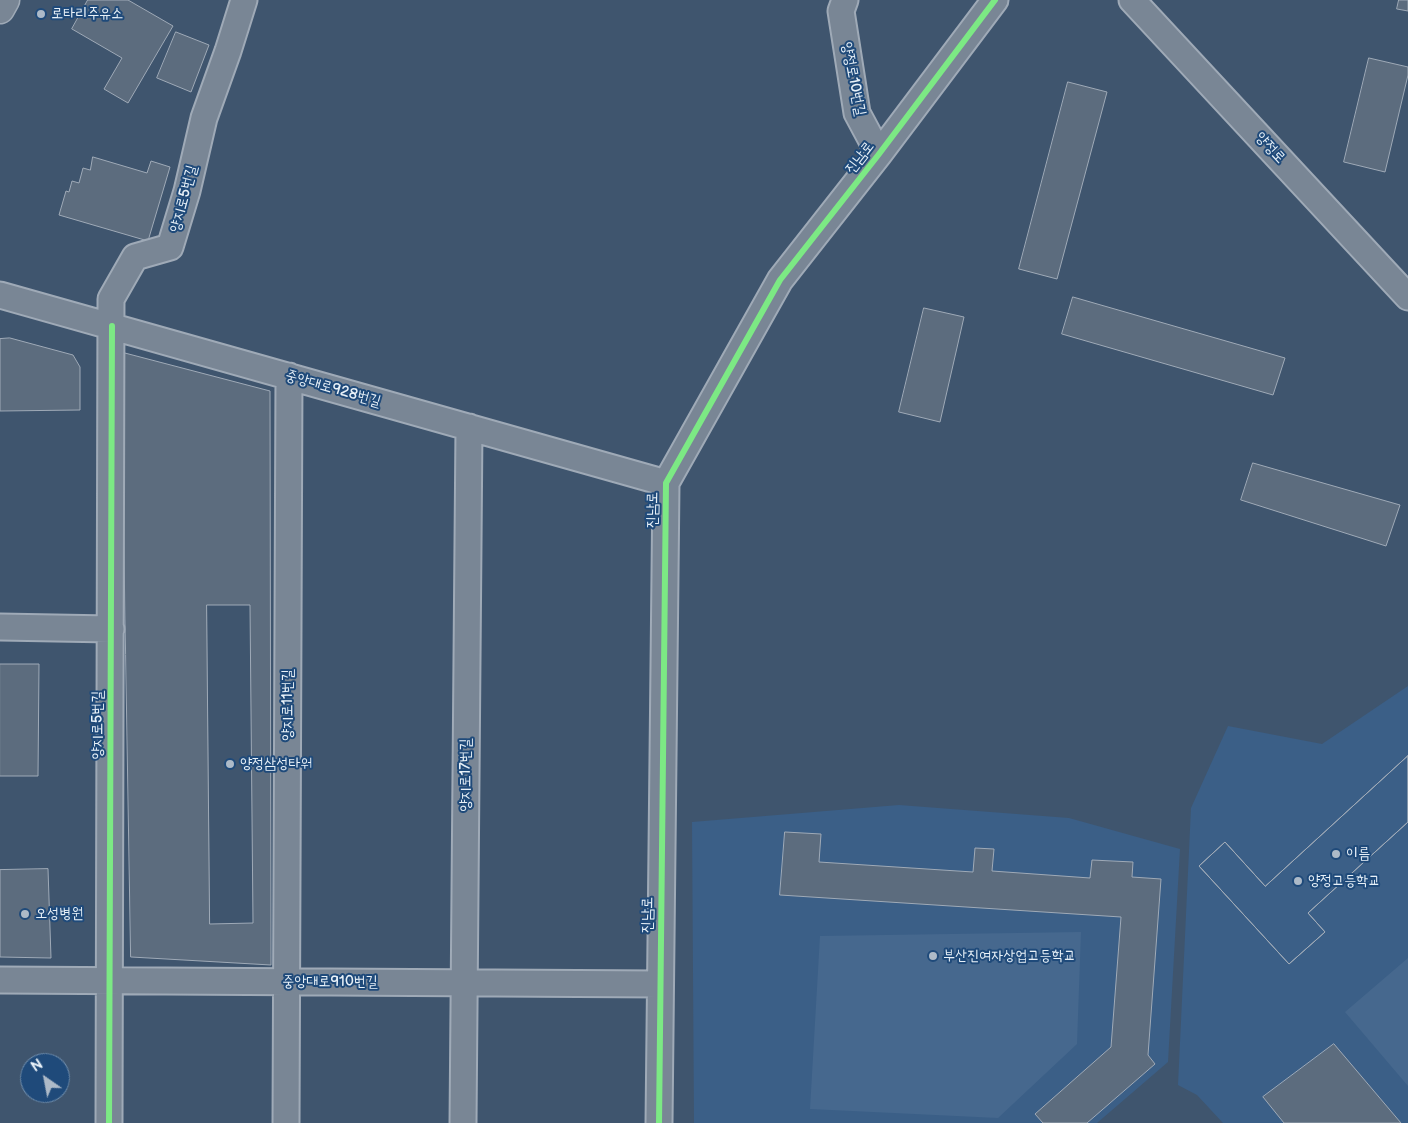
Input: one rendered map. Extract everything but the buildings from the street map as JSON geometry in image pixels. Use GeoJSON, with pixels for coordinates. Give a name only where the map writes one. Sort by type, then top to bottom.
{"type":"FeatureCollection","features":[{"type":"Feature","properties":{"kind":"main road"},"geometry":{"type":"LineString","coordinates":[[0,9],[2,0]]}},
{"type":"Feature","properties":{"kind":"street","name":"양지로5번길"},"geometry":{"type":"LineString","coordinates":[[109,1123],[111,299],[135,257],[170,247],[187,191],[204,118],[244,0]]}},
{"type":"Feature","properties":{"kind":"street","name":"양정로10번길"},"geometry":{"type":"LineString","coordinates":[[845,0],[841,11],[857,113],[879,154]]}},
{"type":"Feature","properties":{"kind":"street","name":"진남로"},"geometry":{"type":"LineString","coordinates":[[659,1123],[666,483],[780,280],[879,154],[995,0]]}},
{"type":"Feature","properties":{"kind":"street","name":"양정로"},"geometry":{"type":"LineString","coordinates":[[1132,0],[1408,297]]}},
{"type":"Feature","properties":{"kind":"street","name":"중앙대로928번길"},"geometry":{"type":"LineString","coordinates":[[0,294],[666,483]]}},
{"type":"Feature","properties":{"kind":"street","name":"양지로11번길"},"geometry":{"type":"LineString","coordinates":[[286,1123],[289,376]]}},
{"type":"Feature","properties":{"kind":"street","name":"양지로17번길"},"geometry":{"type":"LineString","coordinates":[[463,1123],[469,427]]}},
{"type":"Feature","properties":{"kind":"street"},"geometry":{"type":"LineString","coordinates":[[0,627],[111,629]]}},
{"type":"Feature","properties":{"kind":"street","name":"중앙대로910번길"},"geometry":{"type":"LineString","coordinates":[[0,980],[660,984]]}},
{"type":"Feature","properties":{"kind":"shaded area","name":"양정고등학교"},"geometry":{"type":"Polygon","coordinates":[[[1408,686],[1408,1123],[1223,1123],[1197,1095],[1178,1085],[1191,808],[1228,726],[1322,744],[1408,686]]]}},
{"type":"Feature","properties":{"kind":"shaded area","name":"부산진여자상업고등학교"},"geometry":{"type":"Polygon","coordinates":[[[899,805],[1069,818],[1180,849],[1168,1062],[1097,1123],[694,1123],[692,822],[899,805]]]}},
{"type":"Feature","properties":{"kind":"shaded area"},"geometry":{"type":"Polygon","coordinates":[[[1081,932],[1077,1044],[998,1118],[810,1109],[820,936],[1081,932]]]}},
{"type":"Feature","properties":{"kind":"shaded area"},"geometry":{"type":"Polygon","coordinates":[[[1408,958],[1408,1086],[1345,1012],[1408,958]]]}},
{"type":"Feature","properties":{"kind":"cycle path"},"geometry":{"type":"LineString","coordinates":[[659,1123],[666,483],[780,280],[879,154],[995,0]]}},
{"type":"Feature","properties":{"kind":"cycle path"},"geometry":{"type":"LineString","coordinates":[[109,1123],[112,326]]}},
{"type":"Feature","properties":{"kind":"place","name":"로타리주유소"},"geometry":{"type":"Point","coordinates":[41,14]}},
{"type":"Feature","properties":{"kind":"place","name":"양정삼성타워"},"geometry":{"type":"Point","coordinates":[230,764]}},
{"type":"Feature","properties":{"kind":"place","name":"이름"},"geometry":{"type":"Point","coordinates":[1336,854]}},
{"type":"Feature","properties":{"kind":"place","name":"양정고등학교"},"geometry":{"type":"Point","coordinates":[1298,881]}},
{"type":"Feature","properties":{"kind":"place","name":"오성병원"},"geometry":{"type":"Point","coordinates":[25,914]}},
{"type":"Feature","properties":{"kind":"place","name":"부산진여자상업고등학교"},"geometry":{"type":"Point","coordinates":[933,956]}}]}
